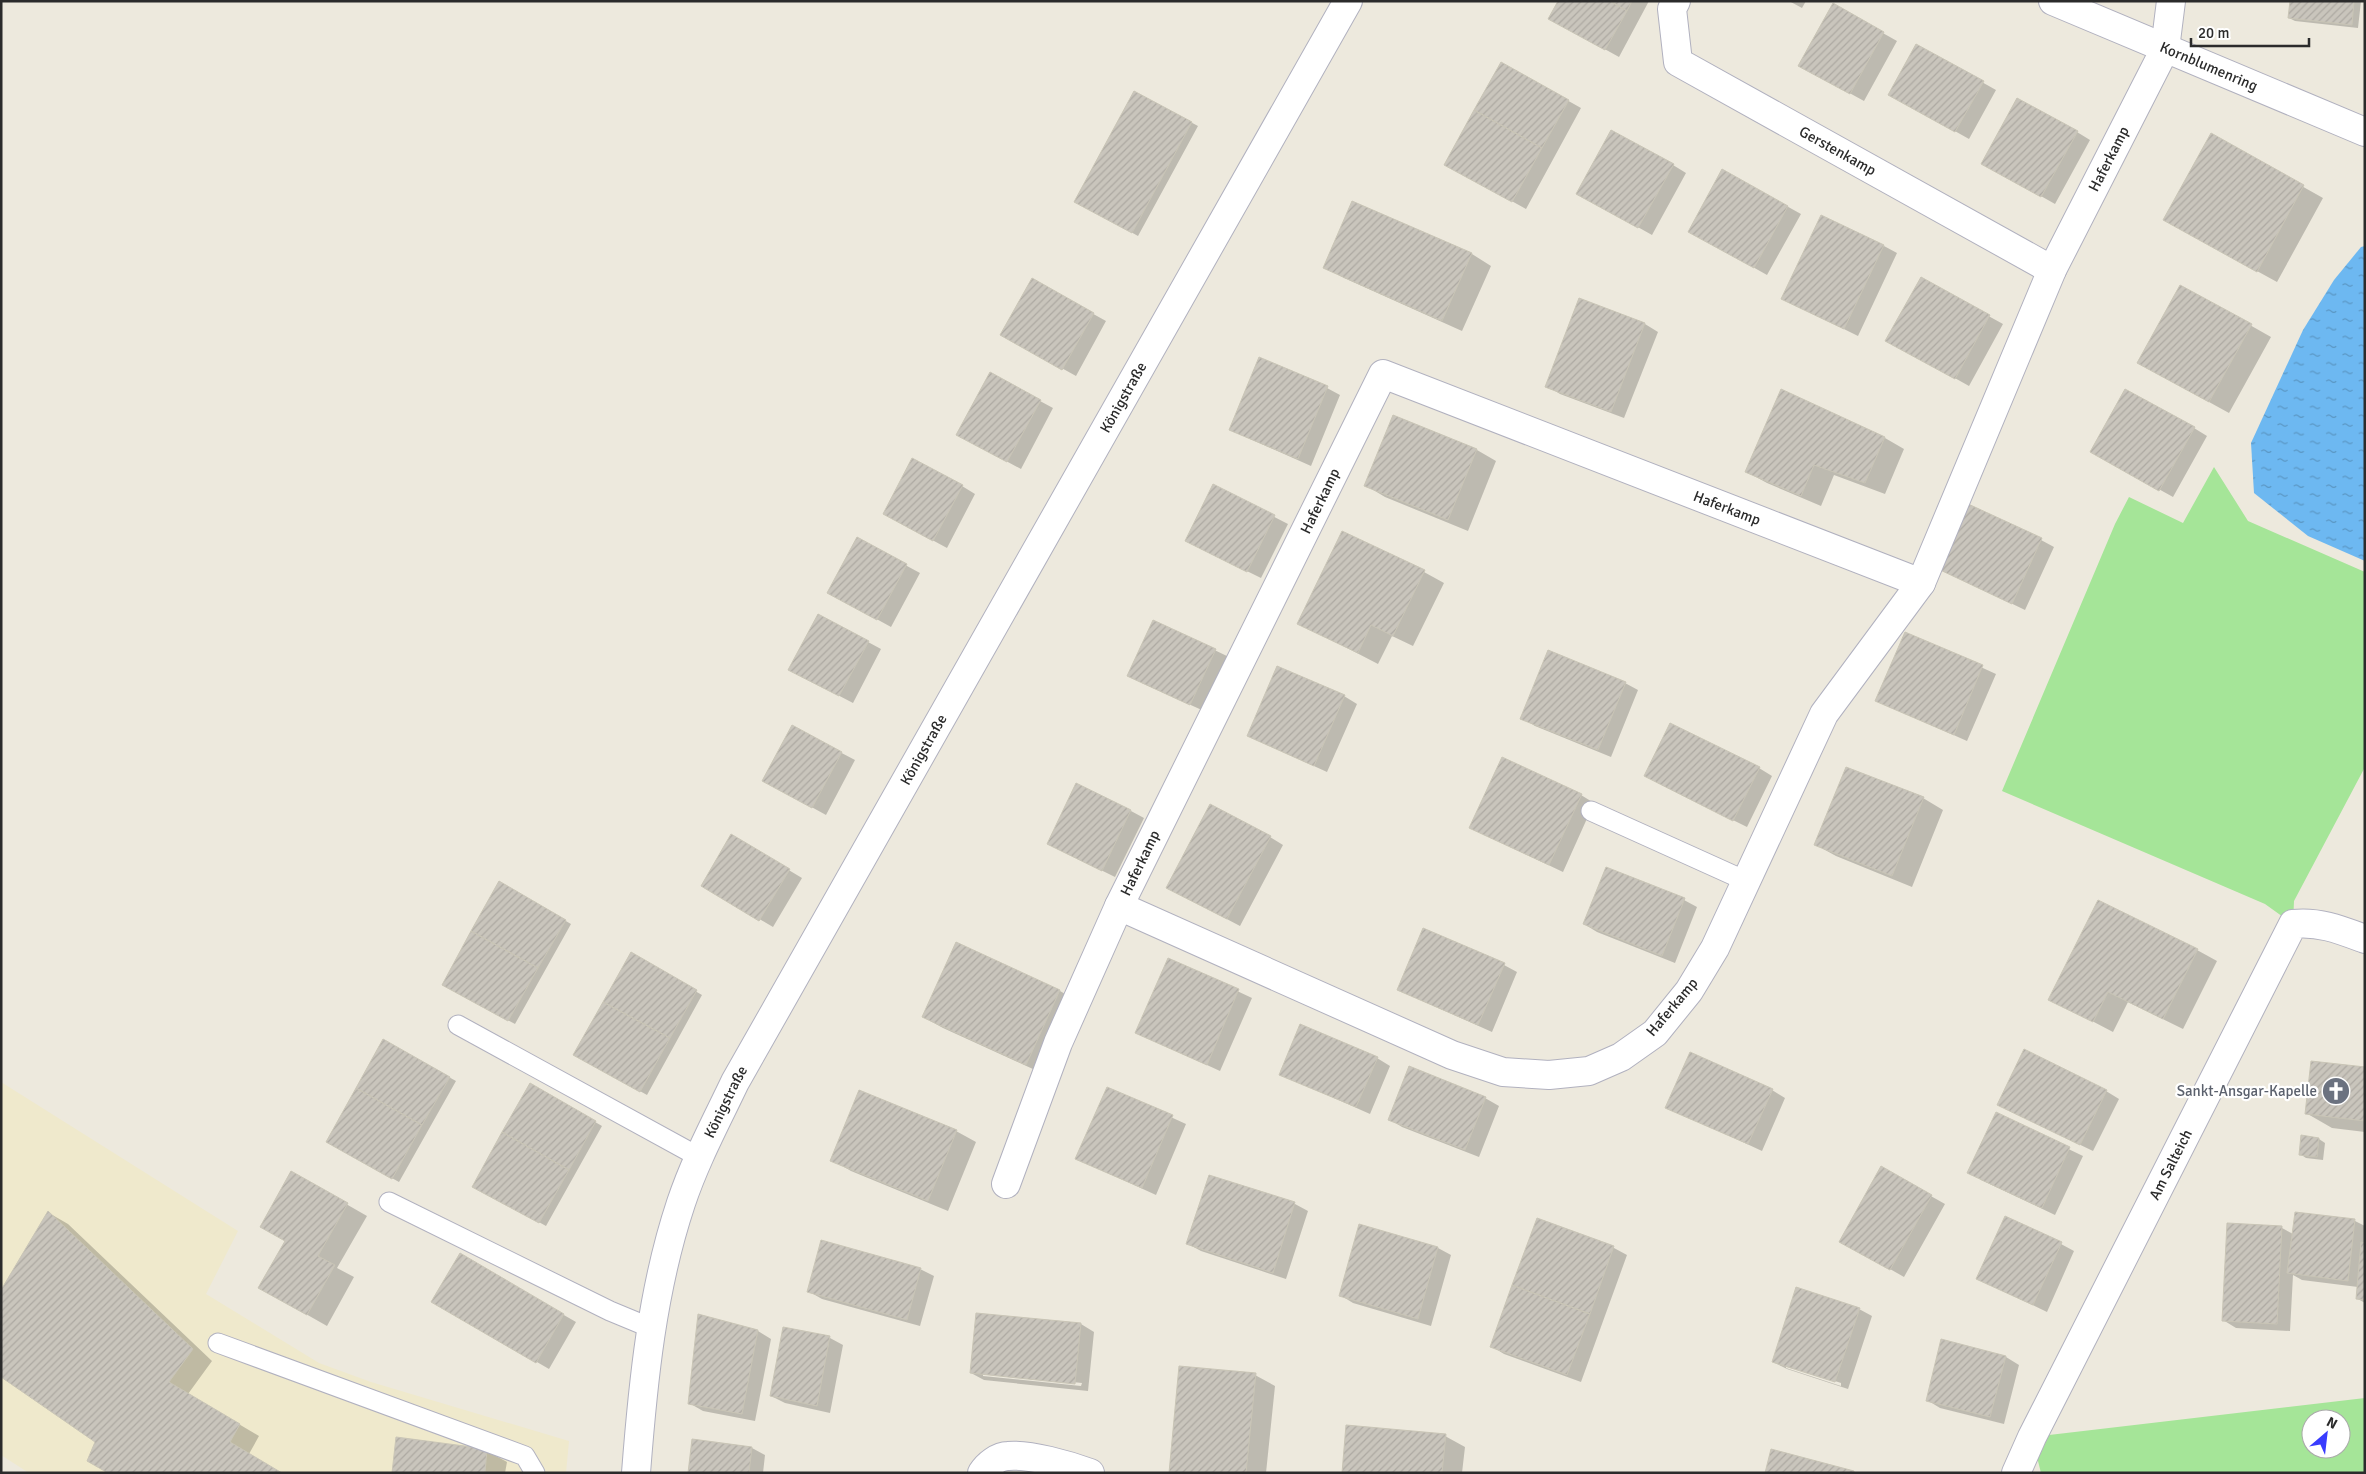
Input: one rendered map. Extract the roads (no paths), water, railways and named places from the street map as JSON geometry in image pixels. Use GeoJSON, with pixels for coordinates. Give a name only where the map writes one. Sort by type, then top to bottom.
{"type":"FeatureCollection","features":[{"type":"Feature","properties":{"kind":"street","name":"Königstraße"},"geometry":{"type":"LineString","coordinates":[[636,1473],[651,1328],[665,1262],[676,1220],[699,1157],[735,1082],[1348,1]]}},
{"type":"Feature","properties":{"kind":"street","name":"Gerstenkamp"},"geometry":{"type":"LineString","coordinates":[[1676,1],[1672,9],[1678,62],[2052,270]]}},
{"type":"Feature","properties":{"kind":"street","name":"Kornblumenring"},"geometry":{"type":"LineString","coordinates":[[2053,1],[2365,132]]}},
{"type":"Feature","properties":{"kind":"street","name":"Haferkamp"},"geometry":{"type":"LineString","coordinates":[[1921,583],[1383,374],[1119,906],[1452,1055],[1503,1072],[1549,1076],[1589,1071],[1621,1057],[1654,1033],[1689,991],[1715,948],[1824,714],[1921,583],[2052,270],[2165,49],[2171,1]]}},
{"type":"Feature","properties":{"kind":"street"},"geometry":{"type":"LineString","coordinates":[[1006,1184],[1058,1043],[1119,906]]}},
{"type":"Feature","properties":{"kind":"street","name":"Am Salteich"},"geometry":{"type":"LineString","coordinates":[[2016,1473],[2045,1411],[2293,924],[2306,923],[2338,928],[2365,939]]}},
{"type":"Feature","properties":{"kind":"street"},"geometry":{"type":"LineString","coordinates":[[982,1473],[996,1460],[1007,1456],[1063,1463],[1090,1473]]}},
{"type":"Feature","properties":{"kind":"lane"},"geometry":{"type":"LineString","coordinates":[[1591,811],[1746,881]]}},
{"type":"Feature","properties":{"kind":"lane"},"geometry":{"type":"LineString","coordinates":[[458,1025],[699,1157]]}},
{"type":"Feature","properties":{"kind":"lane"},"geometry":{"type":"LineString","coordinates":[[389,1202],[610,1311],[651,1328]]}},
{"type":"Feature","properties":{"kind":"lane"},"geometry":{"type":"LineString","coordinates":[[218,1343],[525,1456],[534,1473]]}},
{"type":"Feature","properties":{"kind":"water"},"geometry":{"type":"Polygon","coordinates":[[[2365,246],[2365,561],[2308,536],[2254,493],[2251,443],[2303,330],[2334,280],[2361,247],[2365,246]]]}},
{"type":"Feature","properties":{"kind":"place","name":"Sankt-Ansgar-Kapelle"},"geometry":{"type":"Point","coordinates":[2336,1091]}}]}
